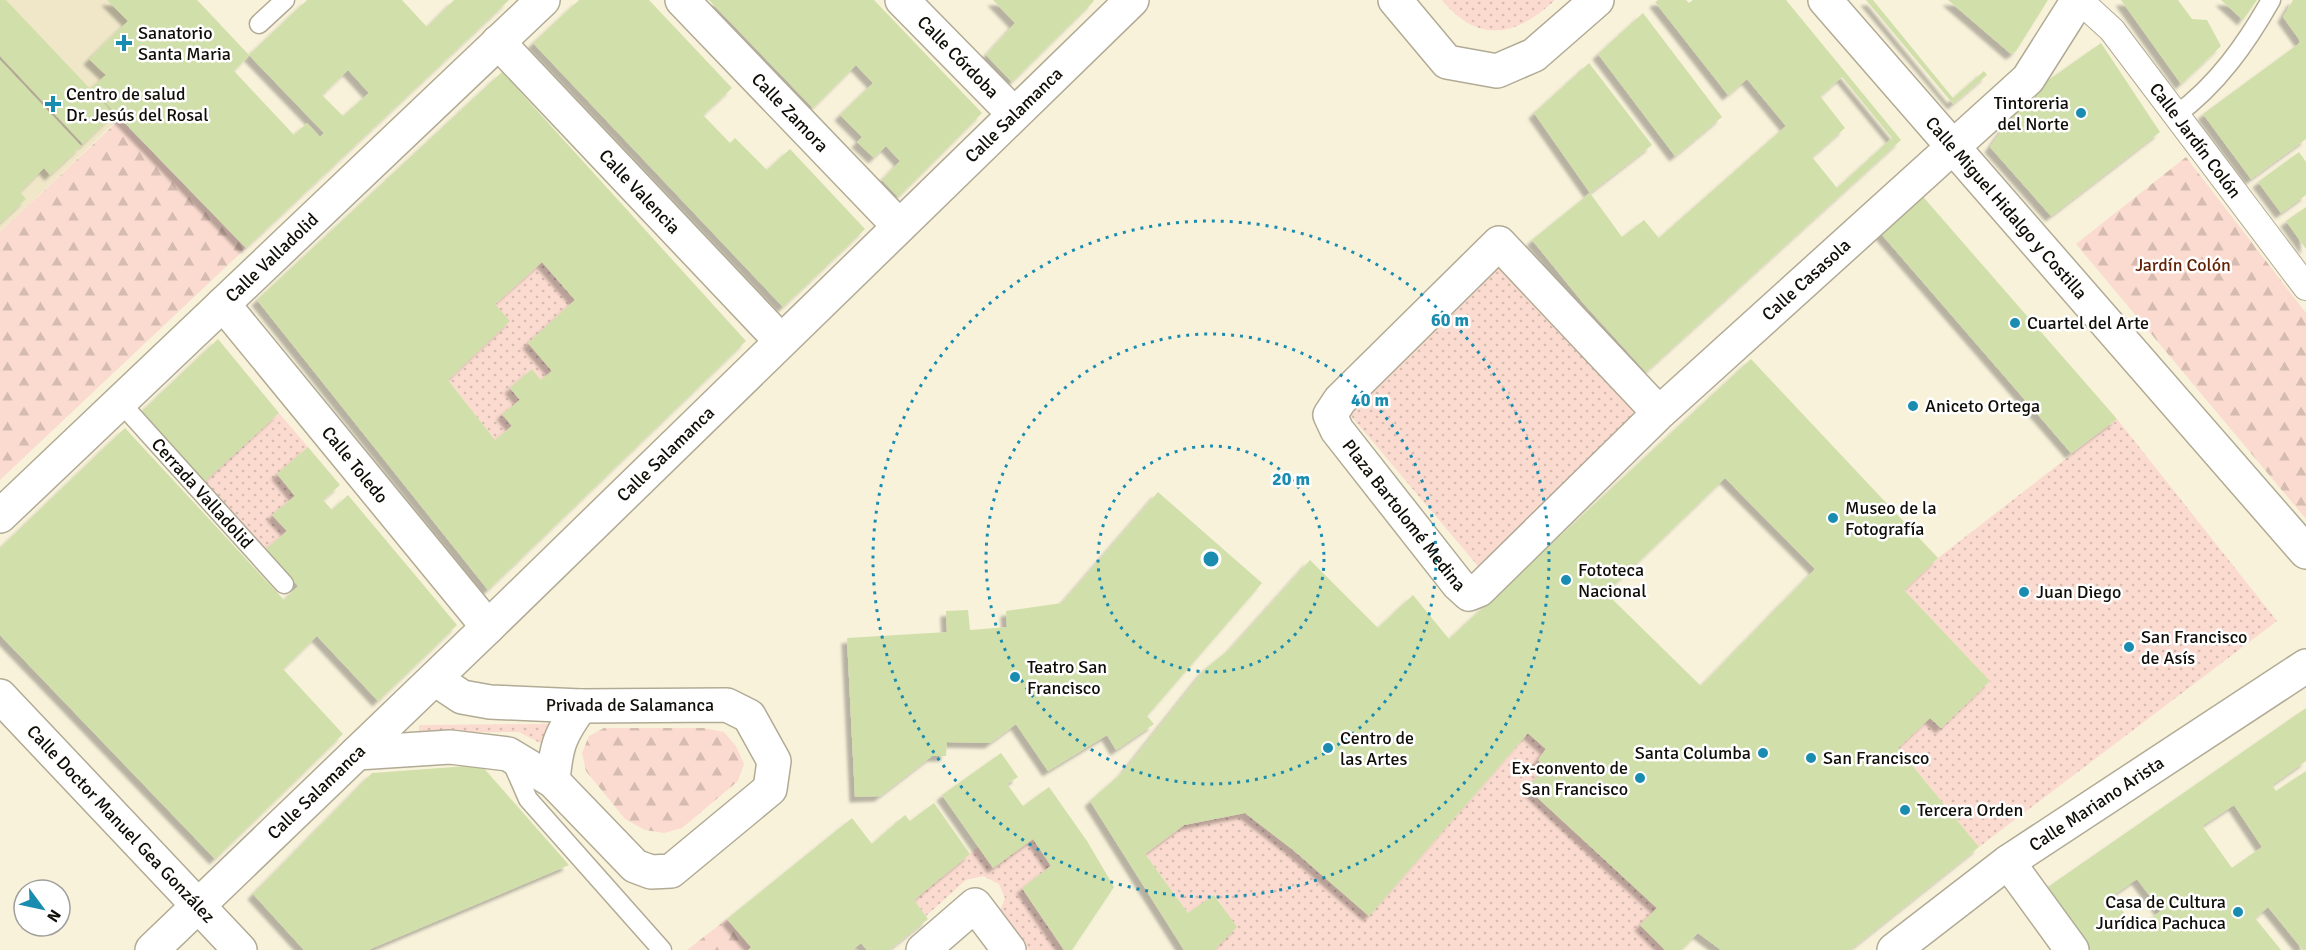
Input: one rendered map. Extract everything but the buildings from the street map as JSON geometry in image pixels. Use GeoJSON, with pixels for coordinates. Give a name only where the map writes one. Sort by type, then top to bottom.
{"type":"FeatureCollection","features":[{"type":"Feature","properties":{"kind":"street","name":"Calle Valladolid"},"geometry":{"type":"LineString","coordinates":[[0,516],[543,0]]}},
{"type":"Feature","properties":{"kind":"street","name":"Calle Zamora"},"geometry":{"type":"LineString","coordinates":[[682,0],[899,226]]}},
{"type":"Feature","properties":{"kind":"street","name":"Calle Córdoba"},"geometry":{"type":"LineString","coordinates":[[902,0],[1014,114]]}},
{"type":"Feature","properties":{"kind":"street"},"geometry":{"type":"LineString","coordinates":[[1395,0],[1447,62],[1497,71],[1534,55],[1597,0]]}},
{"type":"Feature","properties":{"kind":"street","name":"Calle Miguel Hidalgo y Costilla"},"geometry":{"type":"LineString","coordinates":[[1826,0],[2306,552]]}},
{"type":"Feature","properties":{"kind":"street","name":"Calle Casasola"},"geometry":{"type":"LineString","coordinates":[[1659,413],[2028,79],[2078,0]]}},
{"type":"Feature","properties":{"kind":"street","name":"Calle Jardín Colón"},"geometry":{"type":"LineString","coordinates":[[2078,0],[2112,30],[2306,287]]}},
{"type":"Feature","properties":{"kind":"street","name":"Calle Salamanca"},"geometry":{"type":"LineString","coordinates":[[152,950],[435,679],[1126,2]]}},
{"type":"Feature","properties":{"kind":"street","name":"Calle Valencia"},"geometry":{"type":"LineString","coordinates":[[498,42],[781,341]]}},
{"type":"Feature","properties":{"kind":"street","name":"Plaza Bartolomé Medina"},"geometry":{"type":"LineString","coordinates":[[1498,243],[1659,413],[1479,590],[1469,594],[1458,584],[1337,430],[1330,416],[1340,400],[1498,243]]}},
{"type":"Feature","properties":{"kind":"street","name":"Calle Toledo"},"geometry":{"type":"LineString","coordinates":[[223,304],[488,627]]}},
{"type":"Feature","properties":{"kind":"street","name":"Calle Mariano Arista"},"geometry":{"type":"LineString","coordinates":[[1894,950],[2008,862],[2306,666]]}},
{"type":"Feature","properties":{"kind":"street","name":"Privada de Salamanca"},"geometry":{"type":"LineString","coordinates":[[435,679],[462,697],[490,702],[581,706],[727,705],[749,716],[774,761],[770,789],[671,871],[651,872],[635,866],[554,781]]}},
{"type":"Feature","properties":{"kind":"street","name":"Calle Doctor Manuel Gea González"},"geometry":{"type":"LineString","coordinates":[[0,696],[240,950]]}},
{"type":"Feature","properties":{"kind":"street"},"geometry":{"type":"LineString","coordinates":[[357,753],[450,747],[508,754],[554,781],[555,752],[564,728],[581,706]]}},
{"type":"Feature","properties":{"kind":"street"},"geometry":{"type":"LineString","coordinates":[[2008,862],[2072,950]]}},
{"type":"Feature","properties":{"kind":"street"},"geometry":{"type":"LineString","coordinates":[[923,950],[975,905],[1009,950]]}},
{"type":"Feature","properties":{"kind":"lane"},"geometry":{"type":"LineString","coordinates":[[259,24],[285,0]]}},
{"type":"Feature","properties":{"kind":"lane"},"geometry":{"type":"LineString","coordinates":[[2176,115],[2194,102],[2217,78],[2252,34],[2271,0]]}},
{"type":"Feature","properties":{"kind":"lane","name":"Cerrada Valladolid"},"geometry":{"type":"LineString","coordinates":[[120,402],[284,584]]}},
{"type":"Feature","properties":{"kind":"lane"},"geometry":{"type":"LineString","coordinates":[[508,754],[528,799],[662,950]]}},
{"type":"Feature","properties":{"kind":"shaded area"},"geometry":{"type":"Polygon","coordinates":[[[0,0],[197,0],[219,23],[0,232],[0,0]]]}},
{"type":"Feature","properties":{"kind":"green space"},"geometry":{"type":"Polygon","coordinates":[[[1442,0],[1555,0],[1527,22],[1498,30],[1484,29],[1470,24],[1442,0]]]}},
{"type":"Feature","properties":{"kind":"green space"},"geometry":{"type":"Polygon","coordinates":[[[120,119],[246,248],[0,480],[0,232],[120,119]]]}},
{"type":"Feature","properties":{"kind":"green space","name":"Jardín Colón"},"geometry":{"type":"Polygon","coordinates":[[[2186,157],[2306,313],[2306,519],[2076,244],[2186,157]]]}},
{"type":"Feature","properties":{"kind":"green space"},"geometry":{"type":"Polygon","coordinates":[[[1498,260],[1644,413],[1483,572],[1345,409],[1498,260]]]}},
{"type":"Feature","properties":{"kind":"green space"},"geometry":{"type":"Polygon","coordinates":[[[542,262],[575,300],[528,343],[552,371],[541,380],[532,369],[510,388],[520,400],[503,414],[512,426],[495,440],[448,380],[495,304],[542,262]]]}},
{"type":"Feature","properties":{"kind":"green space"},"geometry":{"type":"Polygon","coordinates":[[[279,413],[308,447],[277,474],[295,496],[272,515],[287,531],[266,549],[204,482],[279,413]]]}},
{"type":"Feature","properties":{"kind":"green space"},"geometry":{"type":"Polygon","coordinates":[[[2117,419],[2277,621],[1979,847],[1898,748],[1930,718],[1941,728],[1990,681],[1904,590],[1938,558],[2117,419]]]}},
{"type":"Feature","properties":{"kind":"green space"},"geometry":{"type":"Polygon","coordinates":[[[549,724],[542,744],[519,732],[419,733],[419,725],[549,724]]]}},
{"type":"Feature","properties":{"kind":"green space"},"geometry":{"type":"Polygon","coordinates":[[[604,728],[704,728],[724,732],[736,746],[744,764],[738,781],[682,828],[664,833],[645,830],[625,819],[586,771],[582,753],[589,736],[604,728]]]}},
{"type":"Feature","properties":{"kind":"green space"},"geometry":{"type":"Polygon","coordinates":[[[1528,733],[1546,749],[1538,760],[1546,768],[1527,788],[1657,908],[1665,950],[1214,950],[1236,927],[1215,895],[1188,913],[1145,854],[1184,825],[1245,813],[1292,849],[1369,916],[1528,733]]]}},
{"type":"Feature","properties":{"kind":"green space"},"geometry":{"type":"Polygon","coordinates":[[[1033,839],[1051,866],[1022,888],[1064,950],[1029,950],[999,913],[1005,898],[999,884],[983,876],[966,880],[926,916],[914,900],[978,847],[993,867],[1033,839]]]}},
{"type":"Feature","properties":{"kind":"green space"},"geometry":{"type":"Polygon","coordinates":[[[727,919],[751,947],[748,950],[687,950],[727,919]]]}},
{"type":"Feature","properties":{"kind":"place","name":"Sanatorio Santa Maria"},"geometry":{"type":"Point","coordinates":[124,43]}},
{"type":"Feature","properties":{"kind":"place","name":"Centro de salud Dr. Jesús del Rosal"},"geometry":{"type":"Point","coordinates":[53,104]}},
{"type":"Feature","properties":{"kind":"place","name":"Tintoreria del Norte"},"geometry":{"type":"Point","coordinates":[2081,113]}},
{"type":"Feature","properties":{"kind":"place","name":"Cuartel del Arte"},"geometry":{"type":"Point","coordinates":[2015,323]}},
{"type":"Feature","properties":{"kind":"place","name":"Aniceto Ortega"},"geometry":{"type":"Point","coordinates":[1913,406]}},
{"type":"Feature","properties":{"kind":"place","name":"Museo de la Fotografía"},"geometry":{"type":"Point","coordinates":[1833,518]}},
{"type":"Feature","properties":{"kind":"place","name":"Fototeca Nacional"},"geometry":{"type":"Point","coordinates":[1566,580]}},
{"type":"Feature","properties":{"kind":"place","name":"Juan Diego"},"geometry":{"type":"Point","coordinates":[2024,592]}},
{"type":"Feature","properties":{"kind":"place","name":"San Francisco de Asís"},"geometry":{"type":"Point","coordinates":[2129,647]}},
{"type":"Feature","properties":{"kind":"place","name":"Teatro San Francisco"},"geometry":{"type":"Point","coordinates":[1015,677]}},
{"type":"Feature","properties":{"kind":"place","name":"Centro de las Artes"},"geometry":{"type":"Point","coordinates":[1328,748]}},
{"type":"Feature","properties":{"kind":"place","name":"Santa Columba"},"geometry":{"type":"Point","coordinates":[1763,753]}},
{"type":"Feature","properties":{"kind":"place","name":"San Francisco"},"geometry":{"type":"Point","coordinates":[1811,758]}},
{"type":"Feature","properties":{"kind":"place","name":"Ex-convento de San Francisco"},"geometry":{"type":"Point","coordinates":[1640,778]}},
{"type":"Feature","properties":{"kind":"place","name":"Tercera Orden"},"geometry":{"type":"Point","coordinates":[1905,810]}},
{"type":"Feature","properties":{"kind":"place","name":"Casa de Cultura Jurídica Pachuca"},"geometry":{"type":"Point","coordinates":[2238,912]}}]}
